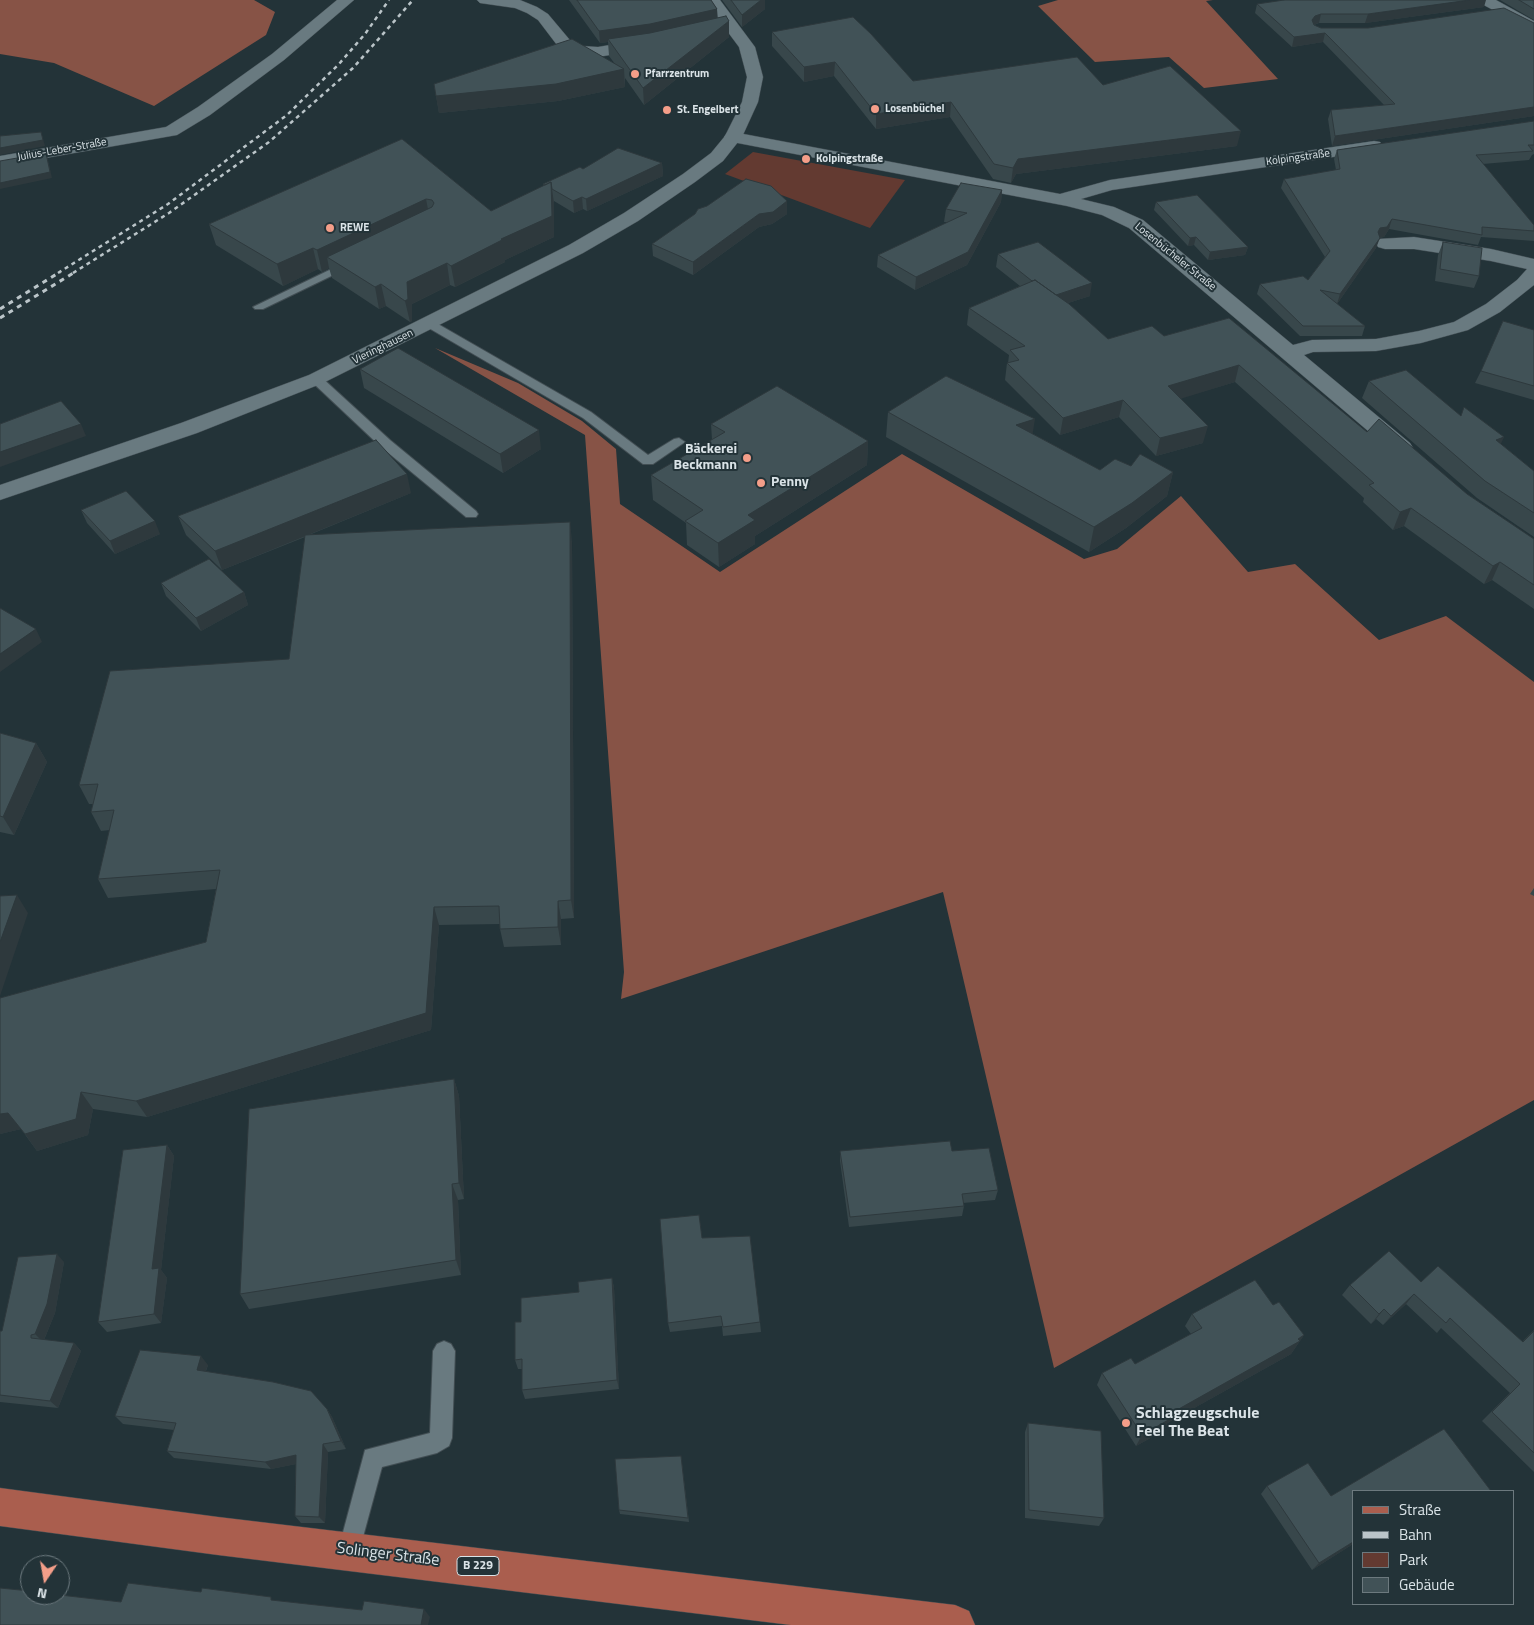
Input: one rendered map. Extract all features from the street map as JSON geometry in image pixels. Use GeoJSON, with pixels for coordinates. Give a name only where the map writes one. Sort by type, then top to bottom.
{"type":"FeatureCollection","features":[{"type":"Feature","properties":{"kind":"main road","name":"Solinger Straße"},"geometry":{"type":"LineString","coordinates":[[0,1507],[955,1625]]}},
{"type":"Feature","properties":{"kind":"street","name":"Julius-Leber-Straße"},"geometry":{"type":"LineString","coordinates":[[0,161],[161,134],[180,126],[299,42],[346,0]]}},
{"type":"Feature","properties":{"kind":"street"},"geometry":{"type":"LineString","coordinates":[[485,0],[518,4],[532,10],[543,17],[564,42],[576,51],[598,52],[660,41]]}},
{"type":"Feature","properties":{"kind":"street","name":"Vieringhausen"},"geometry":{"type":"LineString","coordinates":[[0,493],[189,428],[316,379],[431,324],[560,257],[631,217],[716,157],[734,137],[750,102],[755,77],[747,47],[712,0]]}},
{"type":"Feature","properties":{"kind":"street"},"geometry":{"type":"LineString","coordinates":[[1482,7],[1506,10],[1534,27]]}},
{"type":"Feature","properties":{"kind":"street"},"geometry":{"type":"LineString","coordinates":[[714,29],[732,25]]}},
{"type":"Feature","properties":{"kind":"street","name":"Losenbücheler Straße"},"geometry":{"type":"LineString","coordinates":[[734,137],[1067,201],[1108,211],[1136,224],[1416,460]]}},
{"type":"Feature","properties":{"kind":"street","name":"Kolpingstraße"},"geometry":{"type":"LineString","coordinates":[[1067,201],[1067,197],[1110,185],[1390,144]]}},
{"type":"Feature","properties":{"kind":"street"},"geometry":{"type":"LineString","coordinates":[[1385,243],[1414,243],[1491,255],[1534,265]]}},
{"type":"Feature","properties":{"kind":"street"},"geometry":{"type":"LineString","coordinates":[[1290,352],[1312,346],[1376,345],[1421,337],[1461,326],[1493,308],[1524,284],[1534,273]]}},
{"type":"Feature","properties":{"kind":"lane"},"geometry":{"type":"LineString","coordinates":[[259,307],[362,258]]}},
{"type":"Feature","properties":{"kind":"lane"},"geometry":{"type":"LineString","coordinates":[[431,324],[586,415],[648,461],[679,442]]}},
{"type":"Feature","properties":{"kind":"lane"},"geometry":{"type":"LineString","coordinates":[[316,379],[385,443],[471,514]]}},
{"type":"Feature","properties":{"kind":"lane"},"geometry":{"type":"LineString","coordinates":[[349,1551],[373,1458],[437,1442],[441,1438],[444,1351]]}},
{"type":"Feature","properties":{"kind":"green space"},"geometry":{"type":"Polygon","coordinates":[[[753,152],[905,180],[870,228],[725,174],[753,152]]]}},
{"type":"Feature","properties":{"kind":"shaded area"},"geometry":{"type":"Polygon","coordinates":[[[0,0],[254,0],[275,12],[266,35],[154,106],[54,63],[0,54],[0,0]]]}},
{"type":"Feature","properties":{"kind":"shaded area"},"geometry":{"type":"Polygon","coordinates":[[[1058,0],[1213,0],[1206,1],[1278,79],[1204,88],[1169,57],[1095,62],[1038,6],[1058,0]]]}},
{"type":"Feature","properties":{"kind":"shaded area"},"geometry":{"type":"Polygon","coordinates":[[[435,348],[518,383],[582,421],[616,449],[620,504],[720,572],[902,454],[1084,559],[1117,549],[1181,496],[1248,572],[1295,564],[1379,640],[1446,616],[1534,682],[1534,1100],[1054,1368],[943,892],[621,999],[624,972],[585,435],[435,348]]]}},
{"type":"Feature","properties":{"kind":"building"},"geometry":{"type":"Polygon","coordinates":[[[577,0],[711,0],[717,9],[650,24],[599,31],[577,0]]]}},
{"type":"Feature","properties":{"kind":"building"},"geometry":{"type":"Polygon","coordinates":[[[731,0],[761,0],[742,15],[731,0]]]}},
{"type":"Feature","properties":{"kind":"building"},"geometry":{"type":"Polygon","coordinates":[[[1284,0],[1470,0],[1368,14],[1321,14],[1315,16],[1312,20],[1314,25],[1321,28],[1368,28],[1504,8],[1534,23],[1534,107],[1335,136],[1331,110],[1395,104],[1325,33],[1294,37],[1257,4],[1284,0]]]}},
{"type":"Feature","properties":{"kind":"building"},"geometry":{"type":"Polygon","coordinates":[[[1519,0],[1534,0],[1534,9],[1519,0]]]}},
{"type":"Feature","properties":{"kind":"building"},"geometry":{"type":"Polygon","coordinates":[[[726,16],[729,21],[643,88],[608,39],[650,33],[726,16]]]}},
{"type":"Feature","properties":{"kind":"building"},"geometry":{"type":"Polygon","coordinates":[[[853,17],[871,34],[913,81],[1077,57],[1103,85],[1170,66],[1241,131],[1018,159],[1013,168],[994,164],[951,102],[876,114],[835,62],[804,67],[772,32],[853,17]]]}},
{"type":"Feature","properties":{"kind":"building"},"geometry":{"type":"Polygon","coordinates":[[[572,39],[624,69],[556,84],[436,96],[434,84],[572,39]]]}},
{"type":"Feature","properties":{"kind":"building"},"geometry":{"type":"Polygon","coordinates":[[[1534,121],[1534,145],[1528,145],[1533,151],[1476,155],[1534,225],[1534,231],[1482,227],[1482,235],[1392,219],[1387,227],[1380,228],[1378,232],[1380,238],[1340,294],[1320,290],[1365,326],[1303,326],[1260,284],[1303,276],[1308,280],[1330,251],[1284,179],[1340,169],[1337,150],[1534,121]]]}},
{"type":"Feature","properties":{"kind":"building"},"geometry":{"type":"Polygon","coordinates":[[[41,132],[43,140],[0,148],[0,136],[41,132]]]}},
{"type":"Feature","properties":{"kind":"building"},"geometry":{"type":"Polygon","coordinates":[[[402,139],[491,211],[551,182],[552,216],[501,239],[451,266],[447,263],[407,282],[408,299],[405,301],[381,284],[375,287],[327,257],[432,207],[434,203],[432,200],[426,199],[317,250],[313,248],[277,264],[209,224],[402,139]]]}},
{"type":"Feature","properties":{"kind":"building"},"geometry":{"type":"Polygon","coordinates":[[[618,148],[662,163],[586,199],[582,197],[573,201],[552,189],[551,182],[543,184],[580,167],[583,169],[618,148]]]}},
{"type":"Feature","properties":{"kind":"building"},"geometry":{"type":"Polygon","coordinates":[[[46,153],[50,172],[0,183],[0,161],[46,153]]]}},
{"type":"Feature","properties":{"kind":"building"},"geometry":{"type":"Polygon","coordinates":[[[746,179],[771,186],[787,201],[773,212],[759,214],[693,262],[652,244],[695,214],[698,209],[707,206],[746,179]]]}},
{"type":"Feature","properties":{"kind":"building"},"geometry":{"type":"Polygon","coordinates":[[[961,183],[1002,190],[968,252],[916,277],[878,255],[967,213],[946,209],[961,183]]]}},
{"type":"Feature","properties":{"kind":"building"},"geometry":{"type":"Polygon","coordinates":[[[1197,195],[1248,247],[1210,252],[1196,237],[1190,238],[1156,202],[1197,195]]]}},
{"type":"Feature","properties":{"kind":"building"},"geometry":{"type":"Polygon","coordinates":[[[1038,242],[1092,283],[1056,295],[1035,280],[1032,281],[998,254],[1038,242]]]}},
{"type":"Feature","properties":{"kind":"building"},"geometry":{"type":"Polygon","coordinates":[[[1443,242],[1482,248],[1479,276],[1440,269],[1443,242]]]}},
{"type":"Feature","properties":{"kind":"building"},"geometry":{"type":"Polygon","coordinates":[[[1035,280],[1069,304],[1108,339],[1152,326],[1164,336],[1229,318],[1367,432],[1379,419],[1467,494],[1534,539],[1534,585],[1500,562],[1493,566],[1411,508],[1400,512],[1369,485],[1374,483],[1239,365],[1168,386],[1208,426],[1160,438],[1123,400],[1063,418],[1007,363],[1019,360],[1010,350],[1025,346],[969,308],[1035,280]]]}},
{"type":"Feature","properties":{"kind":"building"},"geometry":{"type":"Polygon","coordinates":[[[1503,321],[1534,330],[1534,386],[1481,371],[1503,321]]]}},
{"type":"Feature","properties":{"kind":"building"},"geometry":{"type":"Polygon","coordinates":[[[398,348],[539,430],[500,454],[360,369],[398,348]]]}},
{"type":"Feature","properties":{"kind":"building"},"geometry":{"type":"Polygon","coordinates":[[[1406,370],[1461,416],[1464,407],[1504,437],[1496,440],[1534,471],[1534,513],[1485,481],[1369,381],[1406,370]]]}},
{"type":"Feature","properties":{"kind":"building"},"geometry":{"type":"Polygon","coordinates":[[[946,376],[1035,419],[1016,425],[1100,470],[1115,459],[1131,466],[1140,454],[1173,472],[1132,503],[1094,527],[888,412],[946,376]]]}},
{"type":"Feature","properties":{"kind":"building","name":"Penny"},"geometry":{"type":"Polygon","coordinates":[[[777,386],[868,441],[748,515],[755,520],[718,543],[685,521],[703,510],[651,475],[725,432],[711,424],[777,386]]]}},
{"type":"Feature","properties":{"kind":"building"},"geometry":{"type":"Polygon","coordinates":[[[61,401],[81,424],[0,452],[0,424],[61,401]]]}},
{"type":"Feature","properties":{"kind":"building"},"geometry":{"type":"Polygon","coordinates":[[[376,440],[407,474],[215,551],[178,516],[376,440]]]}},
{"type":"Feature","properties":{"kind":"building"},"geometry":{"type":"Polygon","coordinates":[[[126,491],[155,521],[110,541],[81,510],[126,491]]]}},
{"type":"Feature","properties":{"kind":"building"},"geometry":{"type":"Polygon","coordinates":[[[570,522],[571,900],[558,901],[558,927],[500,929],[499,906],[434,907],[426,1013],[136,1101],[81,1092],[76,1119],[25,1134],[8,1113],[0,1114],[0,998],[206,942],[220,870],[98,879],[114,810],[91,812],[98,784],[79,785],[110,671],[289,659],[305,535],[570,522]]]}},
{"type":"Feature","properties":{"kind":"building"},"geometry":{"type":"Polygon","coordinates":[[[209,559],[244,592],[196,618],[161,583],[209,559]]]}},
{"type":"Feature","properties":{"kind":"building"},"geometry":{"type":"Polygon","coordinates":[[[0,608],[36,629],[0,654],[0,608]]]}},
{"type":"Feature","properties":{"kind":"building"},"geometry":{"type":"Polygon","coordinates":[[[0,733],[36,743],[3,817],[0,816],[0,733]]]}},
{"type":"Feature","properties":{"kind":"building"},"geometry":{"type":"Polygon","coordinates":[[[17,895],[0,942],[0,896],[17,895]]]}},
{"type":"Feature","properties":{"kind":"building"},"geometry":{"type":"Polygon","coordinates":[[[454,1079],[459,1183],[452,1184],[456,1260],[240,1294],[249,1109],[454,1079]]]}},
{"type":"Feature","properties":{"kind":"building"},"geometry":{"type":"Polygon","coordinates":[[[950,1141],[952,1151],[989,1148],[998,1190],[962,1194],[964,1206],[850,1217],[840,1151],[950,1141]]]}},
{"type":"Feature","properties":{"kind":"building"},"geometry":{"type":"Polygon","coordinates":[[[167,1145],[152,1269],[159,1268],[154,1314],[98,1322],[123,1150],[167,1145]]]}},
{"type":"Feature","properties":{"kind":"building"},"geometry":{"type":"Polygon","coordinates":[[[699,1215],[702,1238],[750,1236],[760,1322],[723,1327],[721,1316],[668,1323],[660,1219],[699,1215]]]}},
{"type":"Feature","properties":{"kind":"building"},"geometry":{"type":"Polygon","coordinates":[[[1389,1251],[1421,1282],[1438,1266],[1523,1342],[1534,1331],[1534,1453],[1492,1412],[1520,1384],[1450,1318],[1446,1323],[1414,1294],[1391,1316],[1384,1309],[1379,1314],[1350,1285],[1389,1251]]]}},
{"type":"Feature","properties":{"kind":"building"},"geometry":{"type":"Polygon","coordinates":[[[57,1254],[47,1304],[35,1334],[31,1335],[31,1338],[74,1343],[50,1401],[0,1395],[0,1331],[2,1331],[18,1257],[57,1254]]]}},
{"type":"Feature","properties":{"kind":"building"},"geometry":{"type":"Polygon","coordinates":[[[612,1278],[617,1380],[522,1390],[522,1359],[515,1360],[515,1322],[521,1322],[521,1298],[579,1292],[578,1282],[612,1278]]]}},
{"type":"Feature","properties":{"kind":"building"},"geometry":{"type":"Polygon","coordinates":[[[1255,1280],[1273,1305],[1279,1302],[1304,1335],[1298,1339],[1300,1341],[1168,1415],[1170,1419],[1142,1435],[1102,1373],[1131,1358],[1135,1364],[1202,1328],[1192,1314],[1255,1280]]]}},
{"type":"Feature","properties":{"kind":"building"},"geometry":{"type":"Polygon","coordinates":[[[140,1350],[201,1356],[197,1370],[273,1382],[311,1391],[327,1409],[341,1441],[323,1444],[319,1517],[295,1516],[296,1455],[265,1462],[167,1451],[176,1423],[115,1416],[140,1350]]]}},
{"type":"Feature","properties":{"kind":"building"},"geometry":{"type":"Polygon","coordinates":[[[1028,1423],[1101,1431],[1104,1518],[1029,1510],[1028,1423]]]}},
{"type":"Feature","properties":{"kind":"building"},"geometry":{"type":"Polygon","coordinates":[[[1444,1429],[1490,1490],[1352,1490],[1352,1543],[1319,1563],[1267,1486],[1308,1463],[1331,1496],[1444,1429]]]}},
{"type":"Feature","properties":{"kind":"building"},"geometry":{"type":"Polygon","coordinates":[[[681,1456],[688,1518],[619,1510],[615,1459],[681,1456]]]}},
{"type":"Feature","properties":{"kind":"building"},"geometry":{"type":"Polygon","coordinates":[[[128,1583],[201,1592],[202,1588],[271,1597],[271,1600],[362,1610],[364,1601],[424,1609],[421,1625],[0,1625],[0,1588],[20,1590],[20,1605],[70,1605],[70,1596],[121,1602],[128,1583]]]}},
{"type":"Feature","properties":{"kind":"railway"},"geometry":{"type":"LineString","coordinates":[[58,273],[168,204],[287,115],[339,64],[365,34],[389,0]]}},
{"type":"Feature","properties":{"kind":"railway"},"geometry":{"type":"LineString","coordinates":[[73,273],[169,213],[269,142],[353,68],[412,1]]}},
{"type":"Feature","properties":{"kind":"railway"},"geometry":{"type":"LineString","coordinates":[[0,309],[60,272]]}},
{"type":"Feature","properties":{"kind":"railway"},"geometry":{"type":"LineString","coordinates":[[0,318],[75,272]]}},
{"type":"Feature","properties":{"kind":"place","name":"Pfarrzentrum"},"geometry":{"type":"Point","coordinates":[635,74]}},
{"type":"Feature","properties":{"kind":"place","name":"Losenbüchel"},"geometry":{"type":"Point","coordinates":[875,109]}},
{"type":"Feature","properties":{"kind":"place","name":"St. Engelbert"},"geometry":{"type":"Point","coordinates":[667,110]}},
{"type":"Feature","properties":{"kind":"place","name":"Kolpingstraße"},"geometry":{"type":"Point","coordinates":[806,159]}},
{"type":"Feature","properties":{"kind":"place","name":"REWE"},"geometry":{"type":"Point","coordinates":[330,228]}},
{"type":"Feature","properties":{"kind":"place","name":"Bäckerei Beckmann"},"geometry":{"type":"Point","coordinates":[747,458]}},
{"type":"Feature","properties":{"kind":"place","name":"Penny"},"geometry":{"type":"Point","coordinates":[761,483]}},
{"type":"Feature","properties":{"kind":"place","name":"Schlagzeugschule Feel The Beat"},"geometry":{"type":"Point","coordinates":[1126,1423]}}]}
